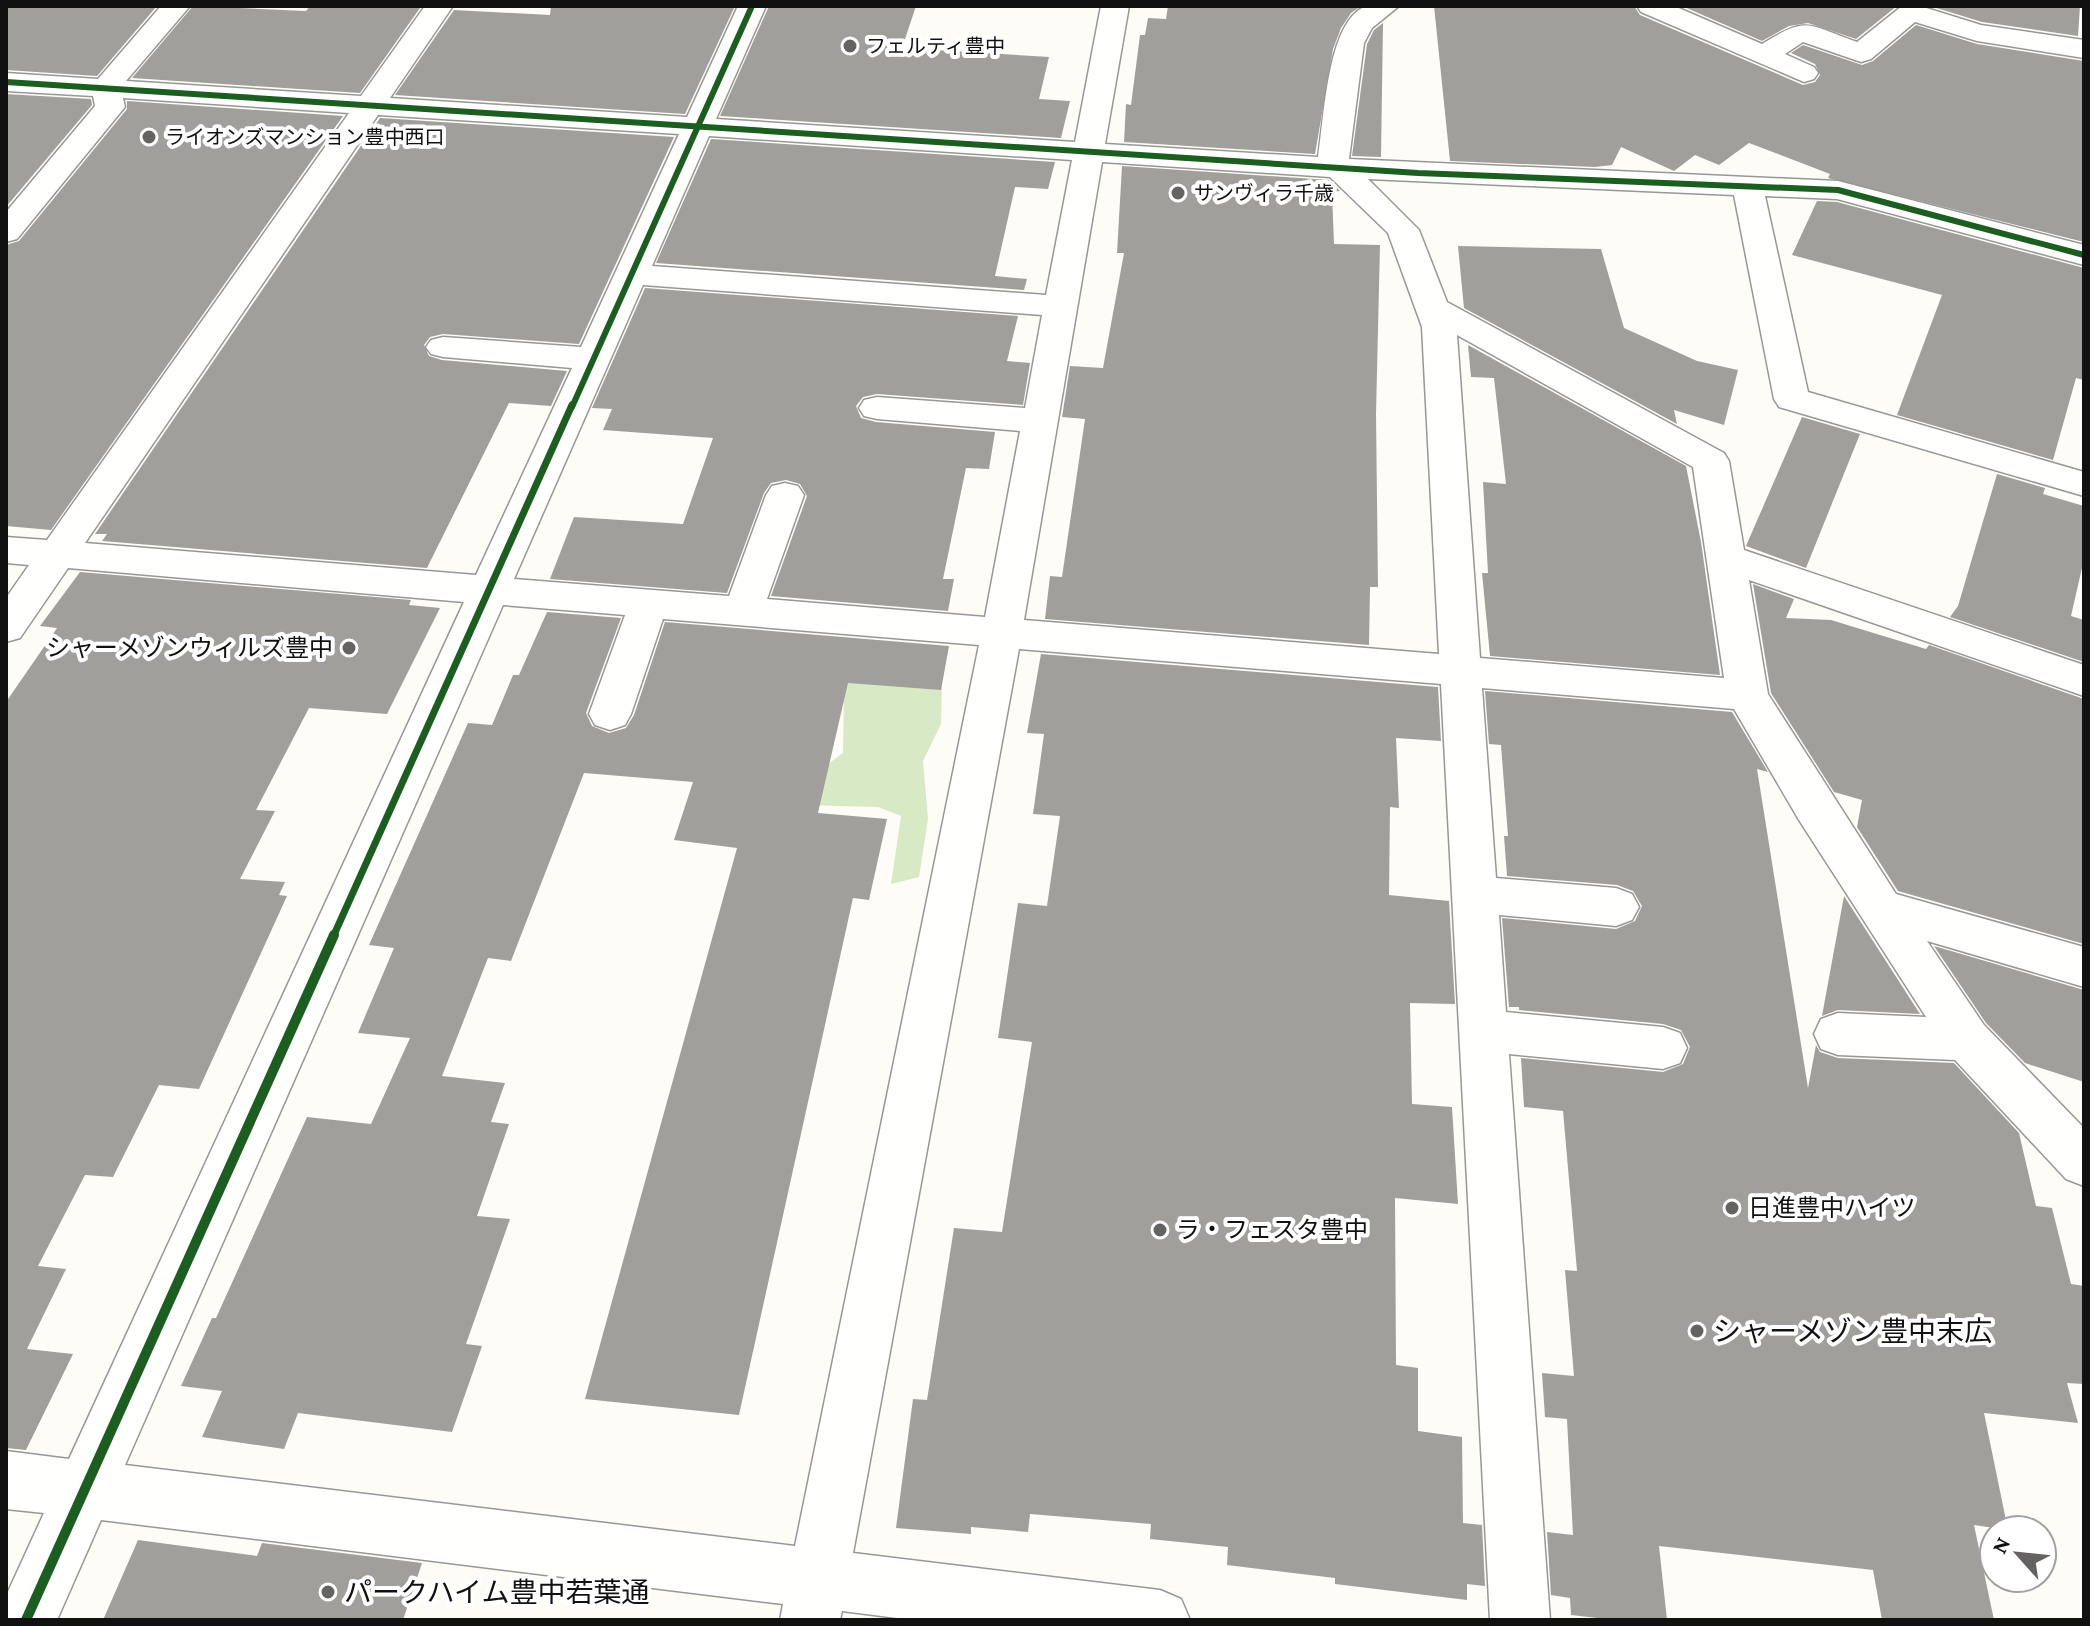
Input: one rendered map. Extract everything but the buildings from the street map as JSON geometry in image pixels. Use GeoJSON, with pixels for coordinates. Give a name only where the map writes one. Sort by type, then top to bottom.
{"type":"FeatureCollection","features":[{"type":"Feature","properties":{"kind":"street"},"geometry":{"type":"LineString","coordinates":[[6,232],[110,107],[106,90],[117,73],[176,6]]}},
{"type":"Feature","properties":{"kind":"street"},"geometry":{"type":"LineString","coordinates":[[6,628],[439,6]]}},
{"type":"Feature","properties":{"kind":"street"},"geometry":{"type":"LineString","coordinates":[[26,1620],[752,6]]}},
{"type":"Feature","properties":{"kind":"street"},"geometry":{"type":"LineString","coordinates":[[814,1599],[1002,633],[1115,6]]}},
{"type":"Feature","properties":{"kind":"street"},"geometry":{"type":"LineString","coordinates":[[1385,6],[1360,23],[1350,43],[1333,162],[1403,230],[1439,327],[1520,1620]]}},
{"type":"Feature","properties":{"kind":"street"},"geometry":{"type":"LineString","coordinates":[[1651,6],[1804,73]]}},
{"type":"Feature","properties":{"kind":"street"},"geometry":{"type":"LineString","coordinates":[[1764,55],[1800,32],[1861,53],[1911,12],[1977,33],[2084,49]]}},
{"type":"Feature","properties":{"kind":"street"},"geometry":{"type":"LineString","coordinates":[[6,82],[1339,168],[1838,190],[2084,255]]}},
{"type":"Feature","properties":{"kind":"street"},"geometry":{"type":"LineString","coordinates":[[1748,188],[1792,399],[2084,484]]}},
{"type":"Feature","properties":{"kind":"street"},"geometry":{"type":"LineString","coordinates":[[631,274],[1062,306]]}},
{"type":"Feature","properties":{"kind":"street"},"geometry":{"type":"LineString","coordinates":[[1432,308],[1711,461],[1747,695],[1815,808],[1967,1040],[2084,1163]]}},
{"type":"Feature","properties":{"kind":"street"},"geometry":{"type":"LineString","coordinates":[[443,347],[592,359]]}},
{"type":"Feature","properties":{"kind":"street"},"geometry":{"type":"LineString","coordinates":[[877,408],[1041,421]]}},
{"type":"Feature","properties":{"kind":"street"},"geometry":{"type":"LineString","coordinates":[[743,612],[785,495]]}},
{"type":"Feature","properties":{"kind":"street"},"geometry":{"type":"LineString","coordinates":[[6,550],[1747,695]]}},
{"type":"Feature","properties":{"kind":"street"},"geometry":{"type":"LineString","coordinates":[[1726,558],[2084,681]]}},
{"type":"Feature","properties":{"kind":"street"},"geometry":{"type":"LineString","coordinates":[[610,714],[649,603]]}},
{"type":"Feature","properties":{"kind":"street"},"geometry":{"type":"LineString","coordinates":[[1475,895],[1616,907]]}},
{"type":"Feature","properties":{"kind":"street"},"geometry":{"type":"LineString","coordinates":[[1880,908],[2084,967]]}},
{"type":"Feature","properties":{"kind":"street"},"geometry":{"type":"LineString","coordinates":[[1483,1031],[1663,1048]]}},
{"type":"Feature","properties":{"kind":"street"},"geometry":{"type":"LineString","coordinates":[[1838,1034],[1967,1040]]}},
{"type":"Feature","properties":{"kind":"street"},"geometry":{"type":"LineString","coordinates":[[6,1480],[814,1599],[1125,1618]]}},
{"type":"Feature","properties":{"kind":"green space"},"geometry":{"type":"Polygon","coordinates":[[[925,650],[942,682],[941,724],[923,761],[928,819],[919,877],[891,884],[901,816],[878,807],[803,805],[824,767],[843,753],[844,691],[722,695],[925,650]]]}},
{"type":"Feature","properties":{"kind":"cycle path"},"geometry":{"type":"LineString","coordinates":[[26,1620],[752,6]]}},
{"type":"Feature","properties":{"kind":"cycle path"},"geometry":{"type":"LineString","coordinates":[[6,82],[1418,173],[1838,190],[2084,255]]}},
{"type":"Feature","properties":{"kind":"place","name":"フェルティ豊中"},"geometry":{"type":"Point","coordinates":[850,46]}},
{"type":"Feature","properties":{"kind":"place","name":"ライオンズマンション豊中西口"},"geometry":{"type":"Point","coordinates":[149,137]}},
{"type":"Feature","properties":{"kind":"place","name":"サンヴィラ千歳"},"geometry":{"type":"Point","coordinates":[1178,193]}},
{"type":"Feature","properties":{"kind":"place","name":"シャーメゾンウィルズ豊中"},"geometry":{"type":"Point","coordinates":[349,648]}},
{"type":"Feature","properties":{"kind":"place","name":"日進豊中ハイツ"},"geometry":{"type":"Point","coordinates":[1732,1208]}},
{"type":"Feature","properties":{"kind":"place","name":"ラ・フェスタ豊中"},"geometry":{"type":"Point","coordinates":[1160,1230]}},
{"type":"Feature","properties":{"kind":"place","name":"シャーメゾン豊中末広"},"geometry":{"type":"Point","coordinates":[1697,1331]}},
{"type":"Feature","properties":{"kind":"place","name":"パークハイム豊中若葉通"},"geometry":{"type":"Point","coordinates":[328,1592]}}]}
